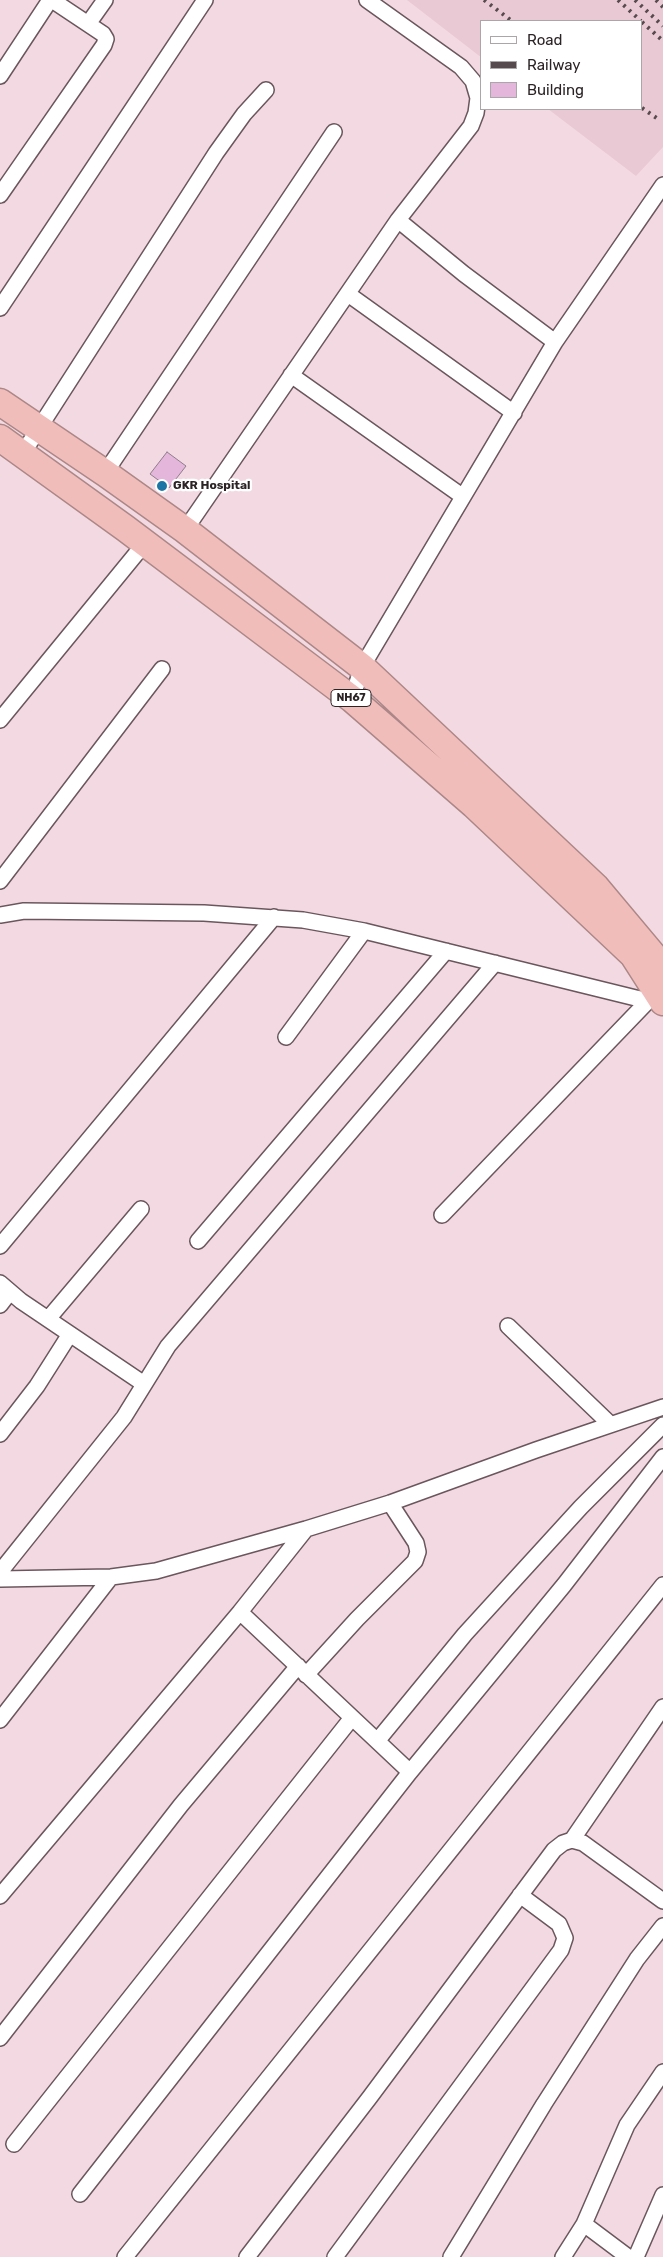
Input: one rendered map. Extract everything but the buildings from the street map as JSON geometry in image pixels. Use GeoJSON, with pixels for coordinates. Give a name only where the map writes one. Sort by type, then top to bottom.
{"type":"FeatureCollection","features":[{"type":"Feature","properties":{"kind":"highway","name":"NH67"},"geometry":{"type":"LineString","coordinates":[[0,402],[185,530],[362,667],[596,887],[663,968]]}},
{"type":"Feature","properties":{"kind":"highway","name":"NH67"},"geometry":{"type":"LineString","coordinates":[[0,438],[23,453],[352,699],[474,805],[633,955],[658,998]]}},
{"type":"Feature","properties":{"kind":"street"},"geometry":{"type":"LineString","coordinates":[[0,76],[51,0],[103,34],[106,39],[104,45],[0,195]]}},
{"type":"Feature","properties":{"kind":"street"},"geometry":{"type":"LineString","coordinates":[[88,24],[106,0]]}},
{"type":"Feature","properties":{"kind":"street"},"geometry":{"type":"LineString","coordinates":[[0,308],[205,0]]}},
{"type":"Feature","properties":{"kind":"street"},"geometry":{"type":"LineString","coordinates":[[185,530],[398,220],[471,126],[476,113],[478,98],[473,81],[461,67],[367,0]]}},
{"type":"Feature","properties":{"kind":"street"},"geometry":{"type":"LineString","coordinates":[[23,453],[216,153],[244,114],[266,90]]}},
{"type":"Feature","properties":{"kind":"street"},"geometry":{"type":"LineString","coordinates":[[105,473],[334,132]]}},
{"type":"Feature","properties":{"kind":"street"},"geometry":{"type":"LineString","coordinates":[[352,699],[362,667],[555,342],[663,185]]}},
{"type":"Feature","properties":{"kind":"street"},"geometry":{"type":"LineString","coordinates":[[398,220],[464,274],[555,342]]}},
{"type":"Feature","properties":{"kind":"street"},"geometry":{"type":"LineString","coordinates":[[348,294],[514,413]]}},
{"type":"Feature","properties":{"kind":"street"},"geometry":{"type":"LineString","coordinates":[[291,375],[462,496]]}},
{"type":"Feature","properties":{"kind":"street"},"geometry":{"type":"LineString","coordinates":[[0,720],[145,544]]}},
{"type":"Feature","properties":{"kind":"street"},"geometry":{"type":"LineString","coordinates":[[0,881],[162,669]]}},
{"type":"Feature","properties":{"kind":"street"},"geometry":{"type":"LineString","coordinates":[[0,915],[24,911],[204,913],[274,917],[364,931],[495,963],[658,998]]}},
{"type":"Feature","properties":{"kind":"street"},"geometry":{"type":"LineString","coordinates":[[0,1246],[274,917]]}},
{"type":"Feature","properties":{"kind":"street"},"geometry":{"type":"LineString","coordinates":[[286,1037],[364,931]]}},
{"type":"Feature","properties":{"kind":"street"},"geometry":{"type":"LineString","coordinates":[[198,1241],[446,950]]}},
{"type":"Feature","properties":{"kind":"street"},"geometry":{"type":"LineString","coordinates":[[0,1572],[124,1417],[168,1346],[495,963]]}},
{"type":"Feature","properties":{"kind":"street"},"geometry":{"type":"LineString","coordinates":[[442,1215],[658,998]]}},
{"type":"Feature","properties":{"kind":"street"},"geometry":{"type":"LineString","coordinates":[[48,1319],[141,1209]]}},
{"type":"Feature","properties":{"kind":"street"},"geometry":{"type":"LineString","coordinates":[[0,1305],[5,1287],[48,1319],[144,1384]]}},
{"type":"Feature","properties":{"kind":"street"},"geometry":{"type":"LineString","coordinates":[[508,1326],[610,1424]]}},
{"type":"Feature","properties":{"kind":"street"},"geometry":{"type":"LineString","coordinates":[[0,1434],[37,1386],[70,1334]]}},
{"type":"Feature","properties":{"kind":"street"},"geometry":{"type":"LineString","coordinates":[[0,1579],[111,1577],[156,1571],[306,1529],[390,1503],[610,1424],[663,1407]]}},
{"type":"Feature","properties":{"kind":"street"},"geometry":{"type":"LineString","coordinates":[[378,1740],[465,1634],[581,1507],[663,1425]]}},
{"type":"Feature","properties":{"kind":"street"},"geometry":{"type":"LineString","coordinates":[[80,2194],[410,1772],[552,1600],[663,1456]]}},
{"type":"Feature","properties":{"kind":"street"},"geometry":{"type":"LineString","coordinates":[[0,2038],[168,1821],[302,1670],[415,1562],[418,1552],[416,1542],[390,1503]]}},
{"type":"Feature","properties":{"kind":"street"},"geometry":{"type":"LineString","coordinates":[[0,1896],[240,1612],[306,1529]]}},
{"type":"Feature","properties":{"kind":"street"},"geometry":{"type":"LineString","coordinates":[[0,1720],[111,1577]]}},
{"type":"Feature","properties":{"kind":"street"},"geometry":{"type":"LineString","coordinates":[[125,2257],[663,1585]]}},
{"type":"Feature","properties":{"kind":"street"},"geometry":{"type":"LineString","coordinates":[[240,1612],[410,1772]]}},
{"type":"Feature","properties":{"kind":"street"},"geometry":{"type":"LineString","coordinates":[[572,1840],[663,1707]]}},
{"type":"Feature","properties":{"kind":"street"},"geometry":{"type":"LineString","coordinates":[[14,2144],[352,1719]]}},
{"type":"Feature","properties":{"kind":"street"},"geometry":{"type":"LineString","coordinates":[[247,2257],[370,2097],[554,1850],[563,1842],[572,1840],[591,1848],[663,1901]]}},
{"type":"Feature","properties":{"kind":"street"},"geometry":{"type":"LineString","coordinates":[[335,2257],[561,1950],[565,1938],[559,1924],[520,1895]]}},
{"type":"Feature","properties":{"kind":"street"},"geometry":{"type":"LineString","coordinates":[[451,2257],[544,2104],[632,1967],[663,1926]]}},
{"type":"Feature","properties":{"kind":"street"},"geometry":{"type":"LineString","coordinates":[[563,2257],[584,2224],[627,2125],[663,2072]]}},
{"type":"Feature","properties":{"kind":"street"},"geometry":{"type":"LineString","coordinates":[[636,2257],[663,2195]]}},
{"type":"Feature","properties":{"kind":"street"},"geometry":{"type":"LineString","coordinates":[[584,2224],[628,2257]]}},
{"type":"Feature","properties":{"kind":"shaded area"},"geometry":{"type":"Polygon","coordinates":[[[407,0],[663,0],[663,147],[636,176],[549,110],[643,110],[643,20],[480,20],[480,56],[407,0]]]}},
{"type":"Feature","properties":{"kind":"railway"},"geometry":{"type":"LineString","coordinates":[[484,0],[511,20]]}},
{"type":"Feature","properties":{"kind":"railway"},"geometry":{"type":"LineString","coordinates":[[618,0],[640,20]]}},
{"type":"Feature","properties":{"kind":"railway"},"geometry":{"type":"LineString","coordinates":[[635,0],[663,26]]}},
{"type":"Feature","properties":{"kind":"railway"},"geometry":{"type":"LineString","coordinates":[[656,0],[663,7]]}},
{"type":"Feature","properties":{"kind":"railway"},"geometry":{"type":"LineString","coordinates":[[643,23],[663,41]]}},
{"type":"Feature","properties":{"kind":"railway"},"geometry":{"type":"LineString","coordinates":[[643,109],[658,119]]}},
{"type":"Feature","properties":{"kind":"place","name":"GKR Hospital"},"geometry":{"type":"Point","coordinates":[162,486]}}]}
